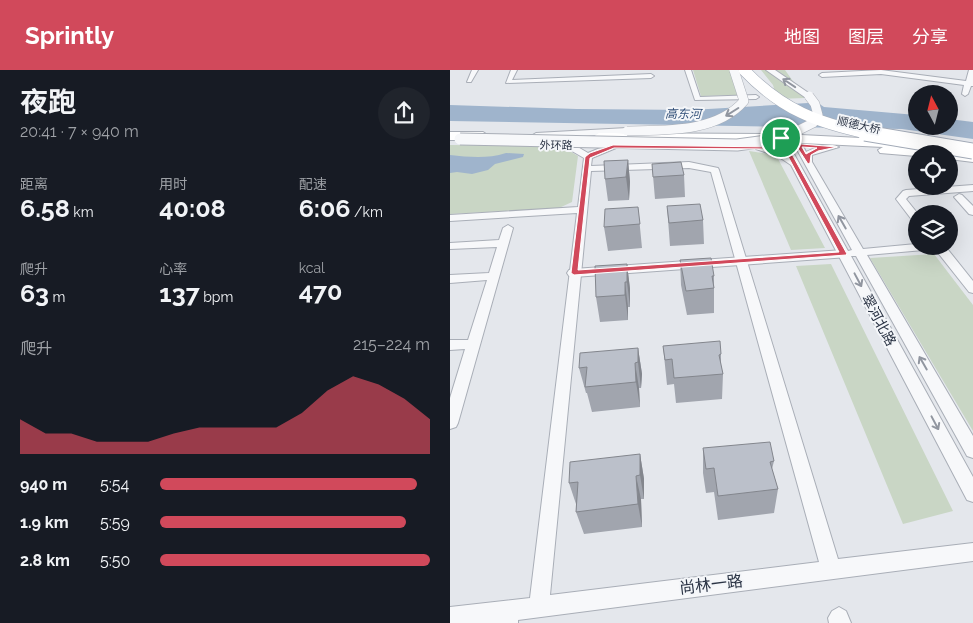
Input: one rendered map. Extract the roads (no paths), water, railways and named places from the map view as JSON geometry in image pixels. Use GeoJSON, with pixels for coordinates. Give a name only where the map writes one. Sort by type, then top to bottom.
{"type":"FeatureCollection","features":[{"type":"Feature","properties":{"kind":"main road"},"geometry":{"type":"LineString","coordinates":[[744,70],[786,106],[820,120],[877,134],[973,151]]}},
{"type":"Feature","properties":{"kind":"main road","name":"顺德大桥"},"geometry":{"type":"LineString","coordinates":[[761,70],[784,97],[799,108],[815,114],[866,127],[973,144]]}},
{"type":"Feature","properties":{"kind":"main road","name":"外环路"},"geometry":{"type":"LineString","coordinates":[[452,139],[536,136],[834,144],[973,144]]}},
{"type":"Feature","properties":{"kind":"main road","name":"外环路"},"geometry":{"type":"LineString","coordinates":[[452,139],[568,145],[760,149],[790,142]]}},
{"type":"Feature","properties":{"kind":"main road","name":"外环路"},"geometry":{"type":"LineString","coordinates":[[834,144],[908,152]]}},
{"type":"Feature","properties":{"kind":"main road"},"geometry":{"type":"LineString","coordinates":[[958,156],[973,158]]}},
{"type":"Feature","properties":{"kind":"street"},"geometry":{"type":"LineString","coordinates":[[468,80],[475,70]]}},
{"type":"Feature","properties":{"kind":"street"},"geometry":{"type":"LineString","coordinates":[[514,70],[508,82],[651,76]]}},
{"type":"Feature","properties":{"kind":"street"},"geometry":{"type":"LineString","coordinates":[[688,70],[697,99],[756,97]]}},
{"type":"Feature","properties":{"kind":"street"},"geometry":{"type":"LineString","coordinates":[[536,136],[689,127],[710,122],[736,110],[744,101],[734,70]]}},
{"type":"Feature","properties":{"kind":"street"},"geometry":{"type":"LineString","coordinates":[[452,139],[737,145],[764,143],[788,137],[802,130],[815,121],[818,113],[817,106],[809,96],[770,70]]}},
{"type":"Feature","properties":{"kind":"street"},"geometry":{"type":"LineString","coordinates":[[965,94],[970,83],[972,70]]}},
{"type":"Feature","properties":{"kind":"street"},"geometry":{"type":"LineString","coordinates":[[820,72],[881,72],[970,83]]}},
{"type":"Feature","properties":{"kind":"street"},"geometry":{"type":"LineString","coordinates":[[820,72],[828,82]]}},
{"type":"Feature","properties":{"kind":"street","name":"翠河北路"},"geometry":{"type":"LineString","coordinates":[[790,142],[843,254],[973,494]]}},
{"type":"Feature","properties":{"kind":"street"},"geometry":{"type":"LineString","coordinates":[[801,163],[808,154],[834,144]]}},
{"type":"Feature","properties":{"kind":"street"},"geometry":{"type":"LineString","coordinates":[[568,145],[587,163],[689,165],[715,170],[740,261],[832,568]]}},
{"type":"Feature","properties":{"kind":"street"},"geometry":{"type":"LineString","coordinates":[[539,606],[587,163],[592,154],[613,146]]}},
{"type":"Feature","properties":{"kind":"street"},"geometry":{"type":"LineString","coordinates":[[760,149],[801,163],[859,252],[973,451]]}},
{"type":"Feature","properties":{"kind":"street"},"geometry":{"type":"LineString","coordinates":[[908,208],[901,200],[906,193],[973,188]]}},
{"type":"Feature","properties":{"kind":"street"},"geometry":{"type":"LineString","coordinates":[[959,197],[973,212]]}},
{"type":"Feature","properties":{"kind":"street"},"geometry":{"type":"LineString","coordinates":[[450,218],[582,210]]}},
{"type":"Feature","properties":{"kind":"street"},"geometry":{"type":"LineString","coordinates":[[450,424],[508,228]]}},
{"type":"Feature","properties":{"kind":"street"},"geometry":{"type":"LineString","coordinates":[[450,246],[503,243]]}},
{"type":"Feature","properties":{"kind":"street"},"geometry":{"type":"LineString","coordinates":[[574,273],[908,248]]}},
{"type":"Feature","properties":{"kind":"street"},"geometry":{"type":"LineString","coordinates":[[946,255],[973,289]]}},
{"type":"Feature","properties":{"kind":"street"},"geometry":{"type":"LineString","coordinates":[[450,279],[494,276]]}},
{"type":"Feature","properties":{"kind":"street"},"geometry":{"type":"LineString","coordinates":[[450,346],[474,344]]}},
{"type":"Feature","properties":{"kind":"street","name":"尚林一路"},"geometry":{"type":"LineString","coordinates":[[450,618],[508,617],[539,606],[832,568],[973,552]]}},
{"type":"Feature","properties":{"kind":"water","name":"高东河"},"geometry":{"type":"Polygon","coordinates":[[[818,103],[824,107],[908,114],[908,130],[450,121],[450,105],[691,110],[818,103]]]}},
{"type":"Feature","properties":{"kind":"water"},"geometry":{"type":"Polygon","coordinates":[[[958,120],[973,122],[973,139],[945,135],[958,135],[958,120]]]}},
{"type":"Feature","properties":{"kind":"water"},"geometry":{"type":"Polygon","coordinates":[[[506,153],[524,154],[523,157],[495,164],[488,170],[472,174],[450,173],[450,155],[485,157],[506,153]]]}}]}
